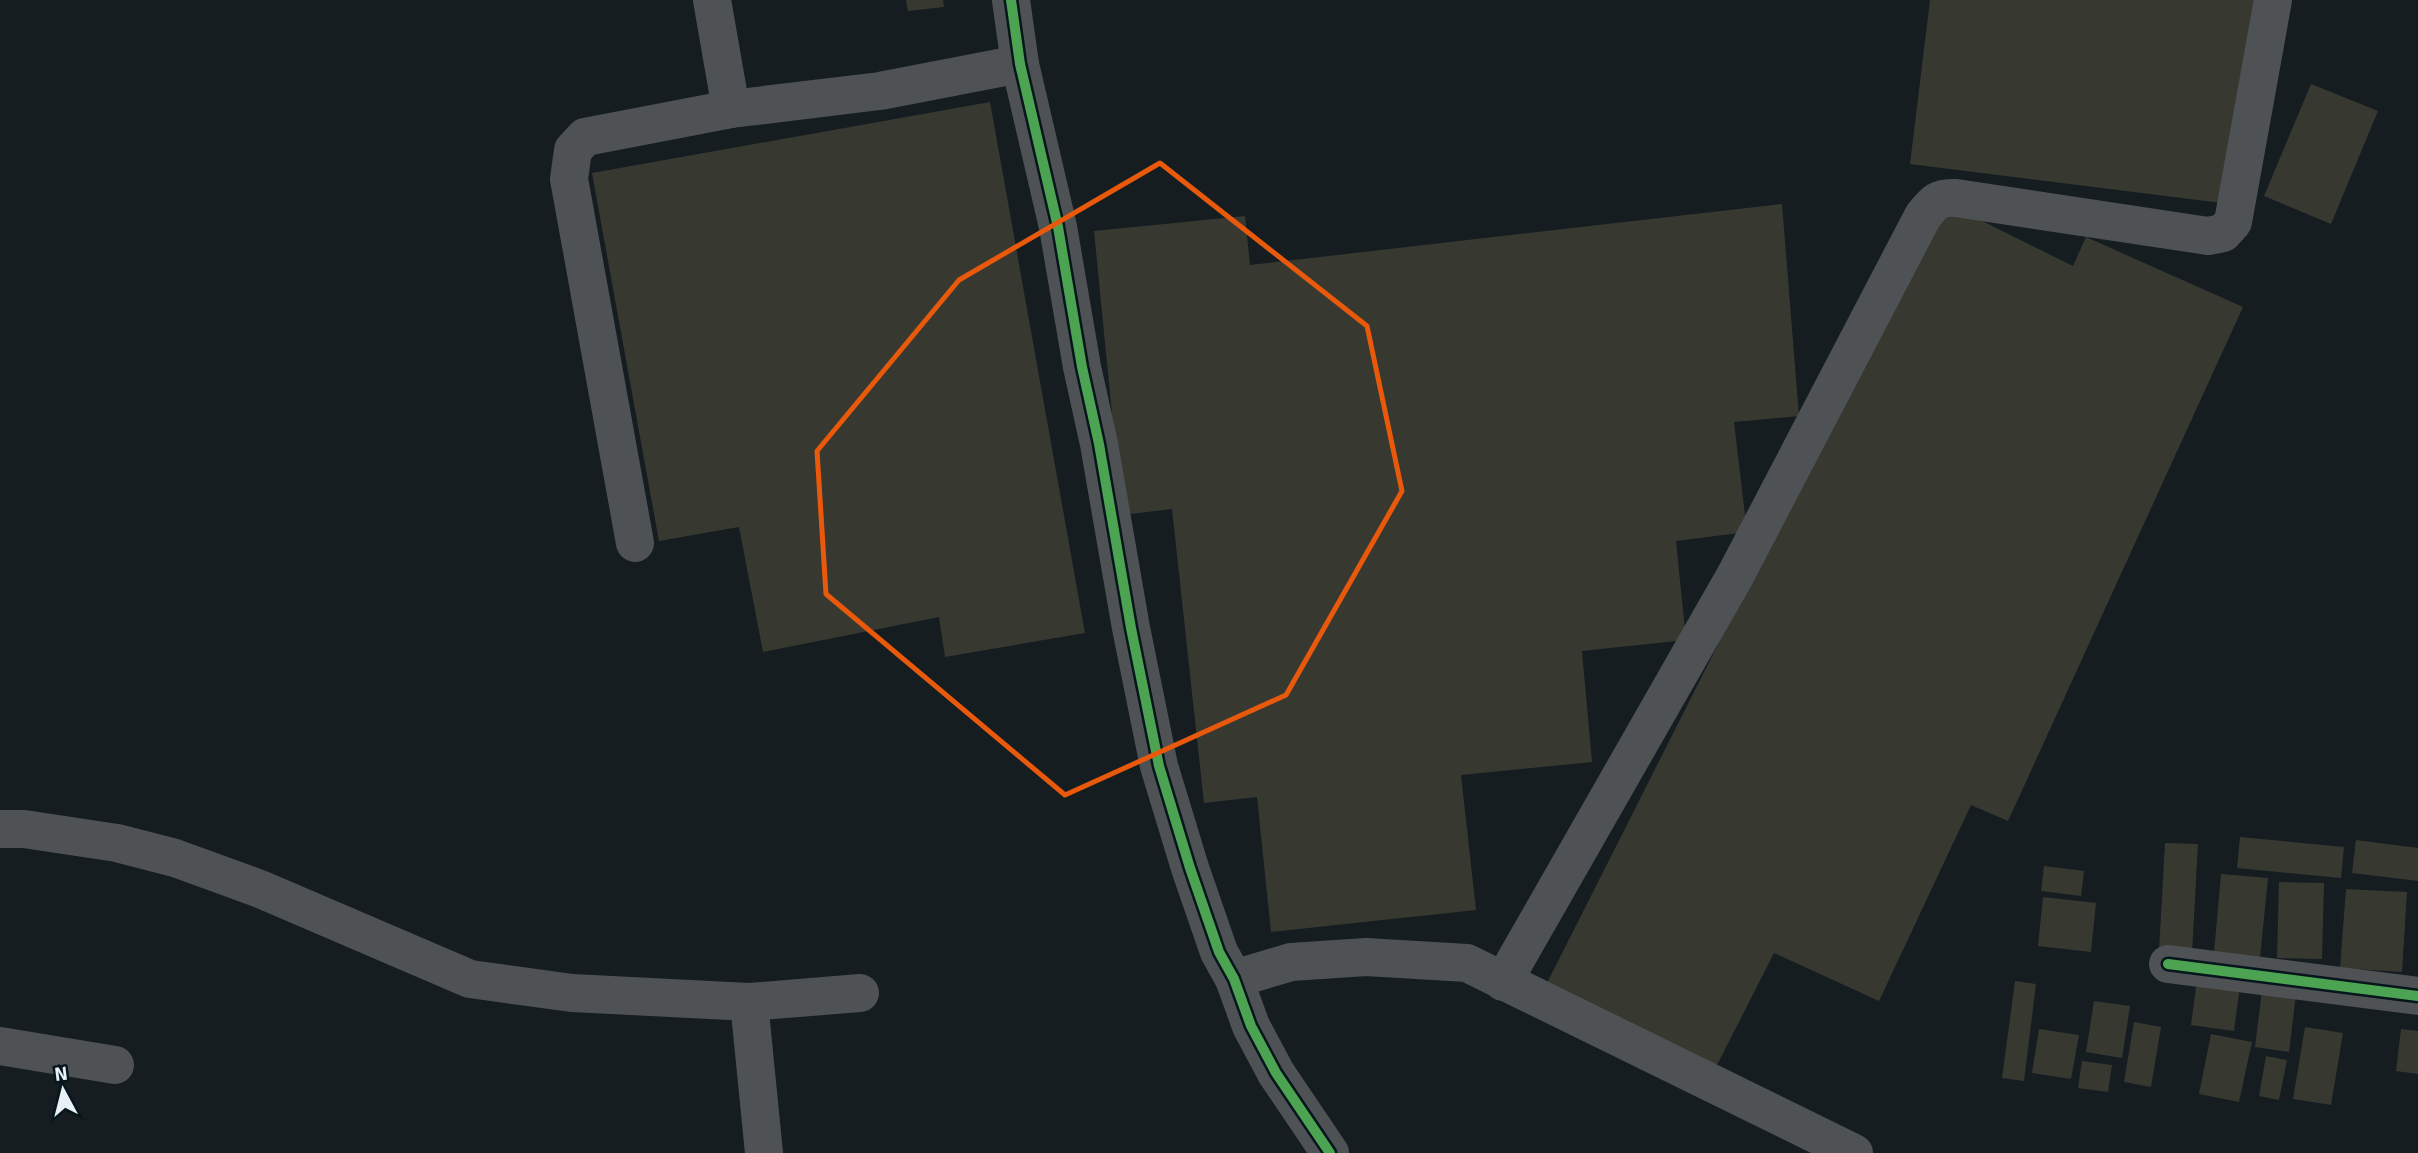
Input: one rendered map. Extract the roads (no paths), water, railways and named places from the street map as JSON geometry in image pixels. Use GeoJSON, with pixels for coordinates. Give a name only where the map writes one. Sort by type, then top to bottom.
{"type":"FeatureCollection","features":[{"type":"Feature","properties":{"kind":"street"},"geometry":{"type":"LineString","coordinates":[[712,0],[731,109]]}},
{"type":"Feature","properties":{"kind":"street"},"geometry":{"type":"LineString","coordinates":[[1011,0],[1020,64],[1058,228],[1130,628],[1159,766],[1219,952],[1234,979],[1251,1026],[1276,1073],[1330,1153]]}},
{"type":"Feature","properties":{"kind":"street"},"geometry":{"type":"LineString","coordinates":[[1503,982],[1735,576],[1923,216],[1934,202],[1942,197],[2208,236],[2223,233],[2233,222],[2273,0]]}},
{"type":"Feature","properties":{"kind":"street"},"geometry":{"type":"LineString","coordinates":[[635,543],[569,179],[573,150],[585,137],[731,109],[880,91],[1020,64]]}},
{"type":"Feature","properties":{"kind":"street"},"geometry":{"type":"LineString","coordinates":[[0,829],[24,828],[117,843],[175,858],[260,889],[470,979],[572,993],[749,1002],[860,993]]}},
{"type":"Feature","properties":{"kind":"street"},"geometry":{"type":"LineString","coordinates":[[1234,979],[1290,962],[1366,957],[1466,963],[1854,1153]]}},
{"type":"Feature","properties":{"kind":"street"},"geometry":{"type":"LineString","coordinates":[[2168,964],[2418,996]]}},
{"type":"Feature","properties":{"kind":"street"},"geometry":{"type":"LineString","coordinates":[[749,1002],[764,1153]]}},
{"type":"Feature","properties":{"kind":"street"},"geometry":{"type":"LineString","coordinates":[[0,1046],[115,1065]]}}]}
